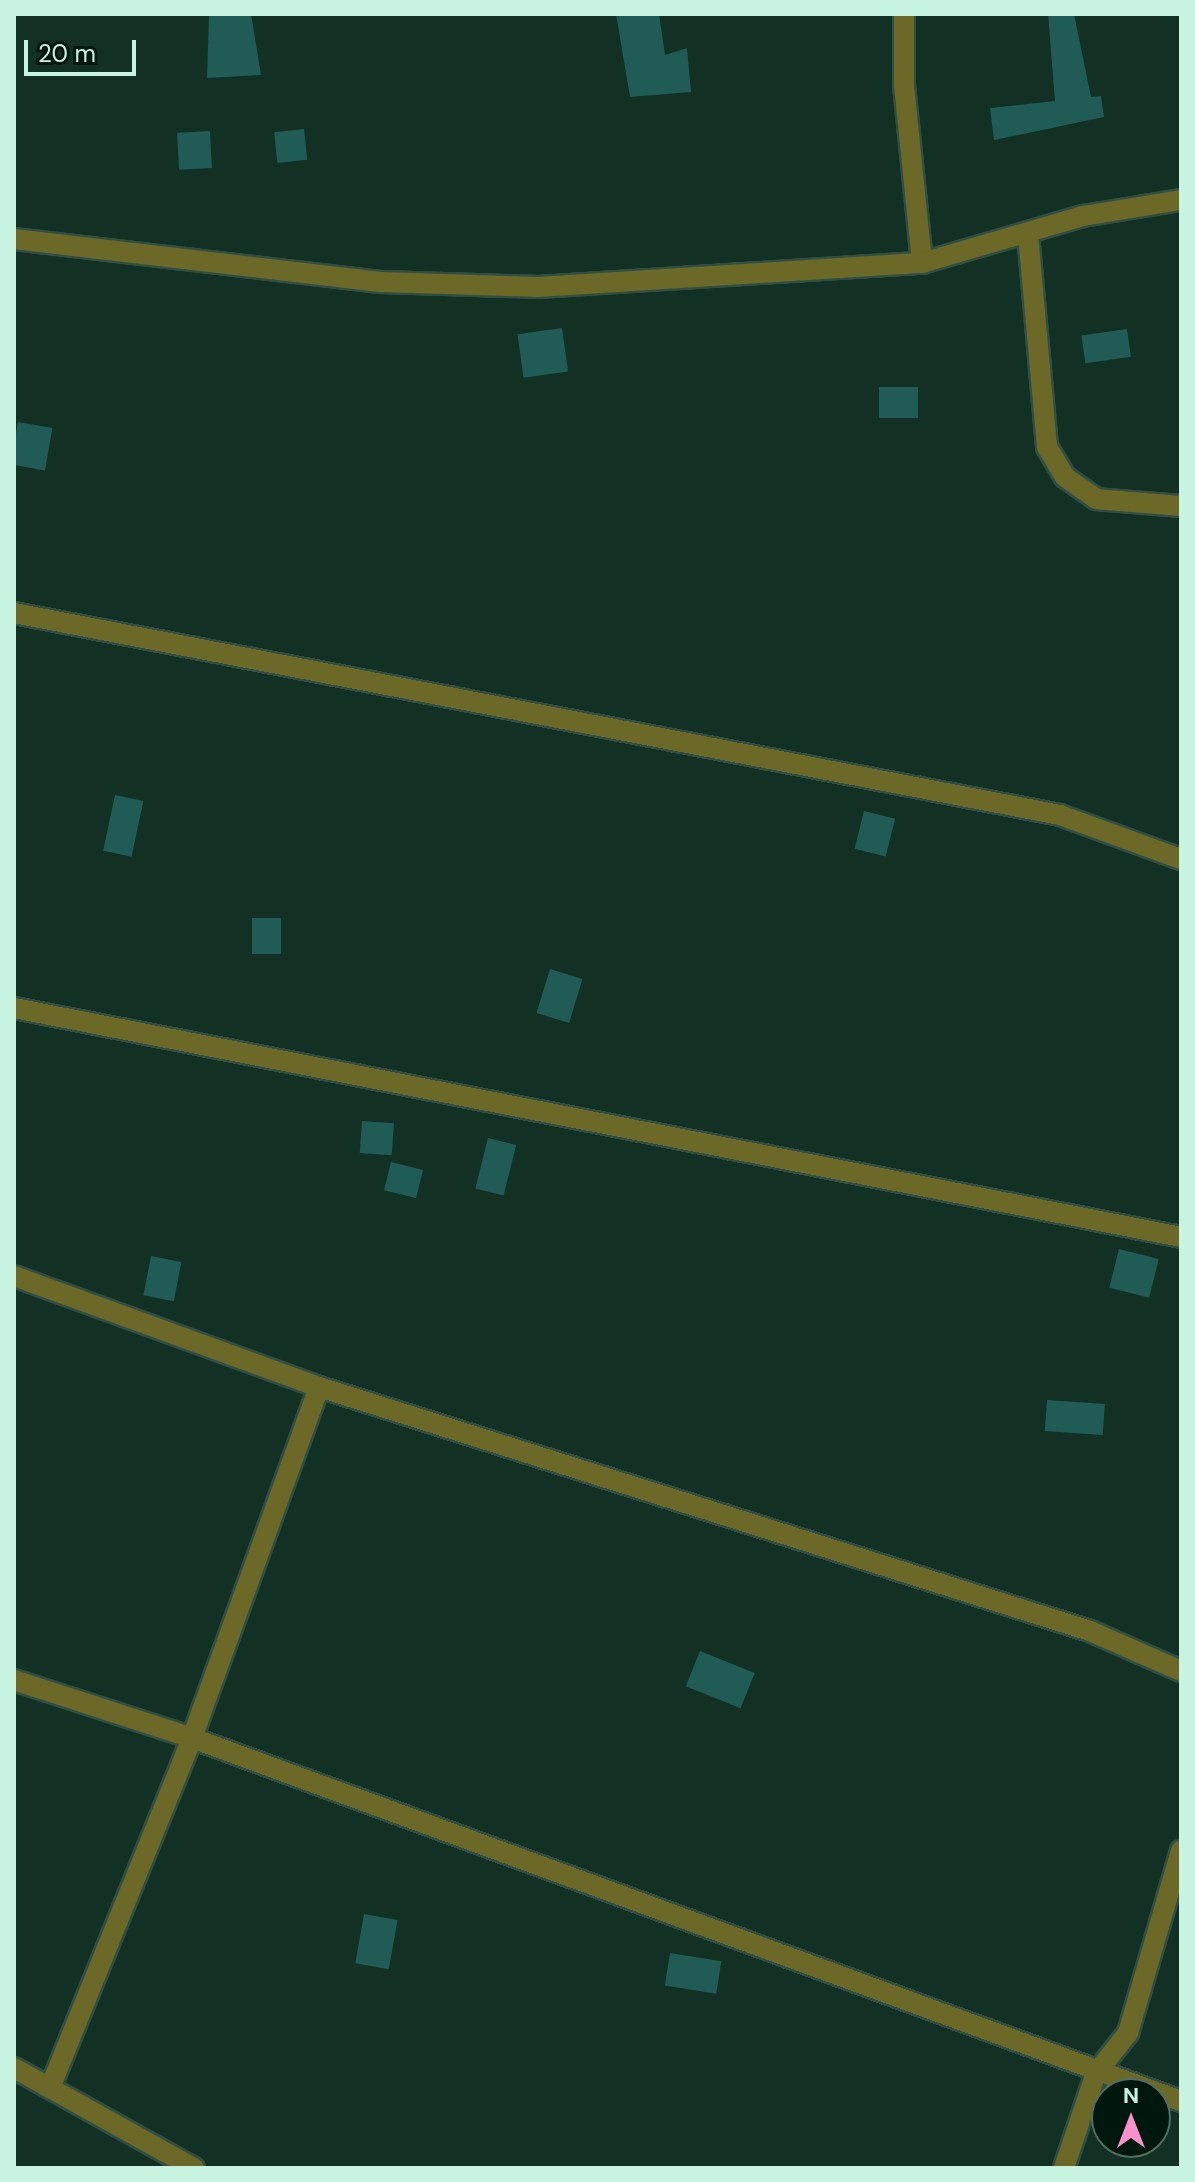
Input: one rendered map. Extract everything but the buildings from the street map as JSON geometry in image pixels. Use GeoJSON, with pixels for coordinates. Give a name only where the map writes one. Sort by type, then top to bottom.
{"type":"FeatureCollection","features":[{"type":"Feature","properties":{"kind":"street"},"geometry":{"type":"LineString","coordinates":[[904,14],[904,85],[922,263]]}},
{"type":"Feature","properties":{"kind":"street"},"geometry":{"type":"LineString","coordinates":[[14,239],[382,282],[538,287],[922,263],[1083,216],[1181,200]]}},
{"type":"Feature","properties":{"kind":"street"},"geometry":{"type":"LineString","coordinates":[[1028,234],[1047,447],[1065,477],[1096,499],[1181,506]]}},
{"type":"Feature","properties":{"kind":"street"},"geometry":{"type":"LineString","coordinates":[[14,613],[1060,815],[1181,859]]}},
{"type":"Feature","properties":{"kind":"street"},"geometry":{"type":"LineString","coordinates":[[14,1008],[1181,1237]]}},
{"type":"Feature","properties":{"kind":"street"},"geometry":{"type":"LineString","coordinates":[[14,1276],[319,1387],[1090,1631],[1181,1671]]}},
{"type":"Feature","properties":{"kind":"street"},"geometry":{"type":"LineString","coordinates":[[50,2088],[192,1738],[319,1387]]}},
{"type":"Feature","properties":{"kind":"street"},"geometry":{"type":"LineString","coordinates":[[14,1680],[192,1738],[1096,2073],[1181,2101]]}},
{"type":"Feature","properties":{"kind":"street"},"geometry":{"type":"LineString","coordinates":[[1064,2168],[1096,2073],[1128,2033],[1181,1851]]}},
{"type":"Feature","properties":{"kind":"street"},"geometry":{"type":"LineString","coordinates":[[14,2068],[194,2168]]}}]}
